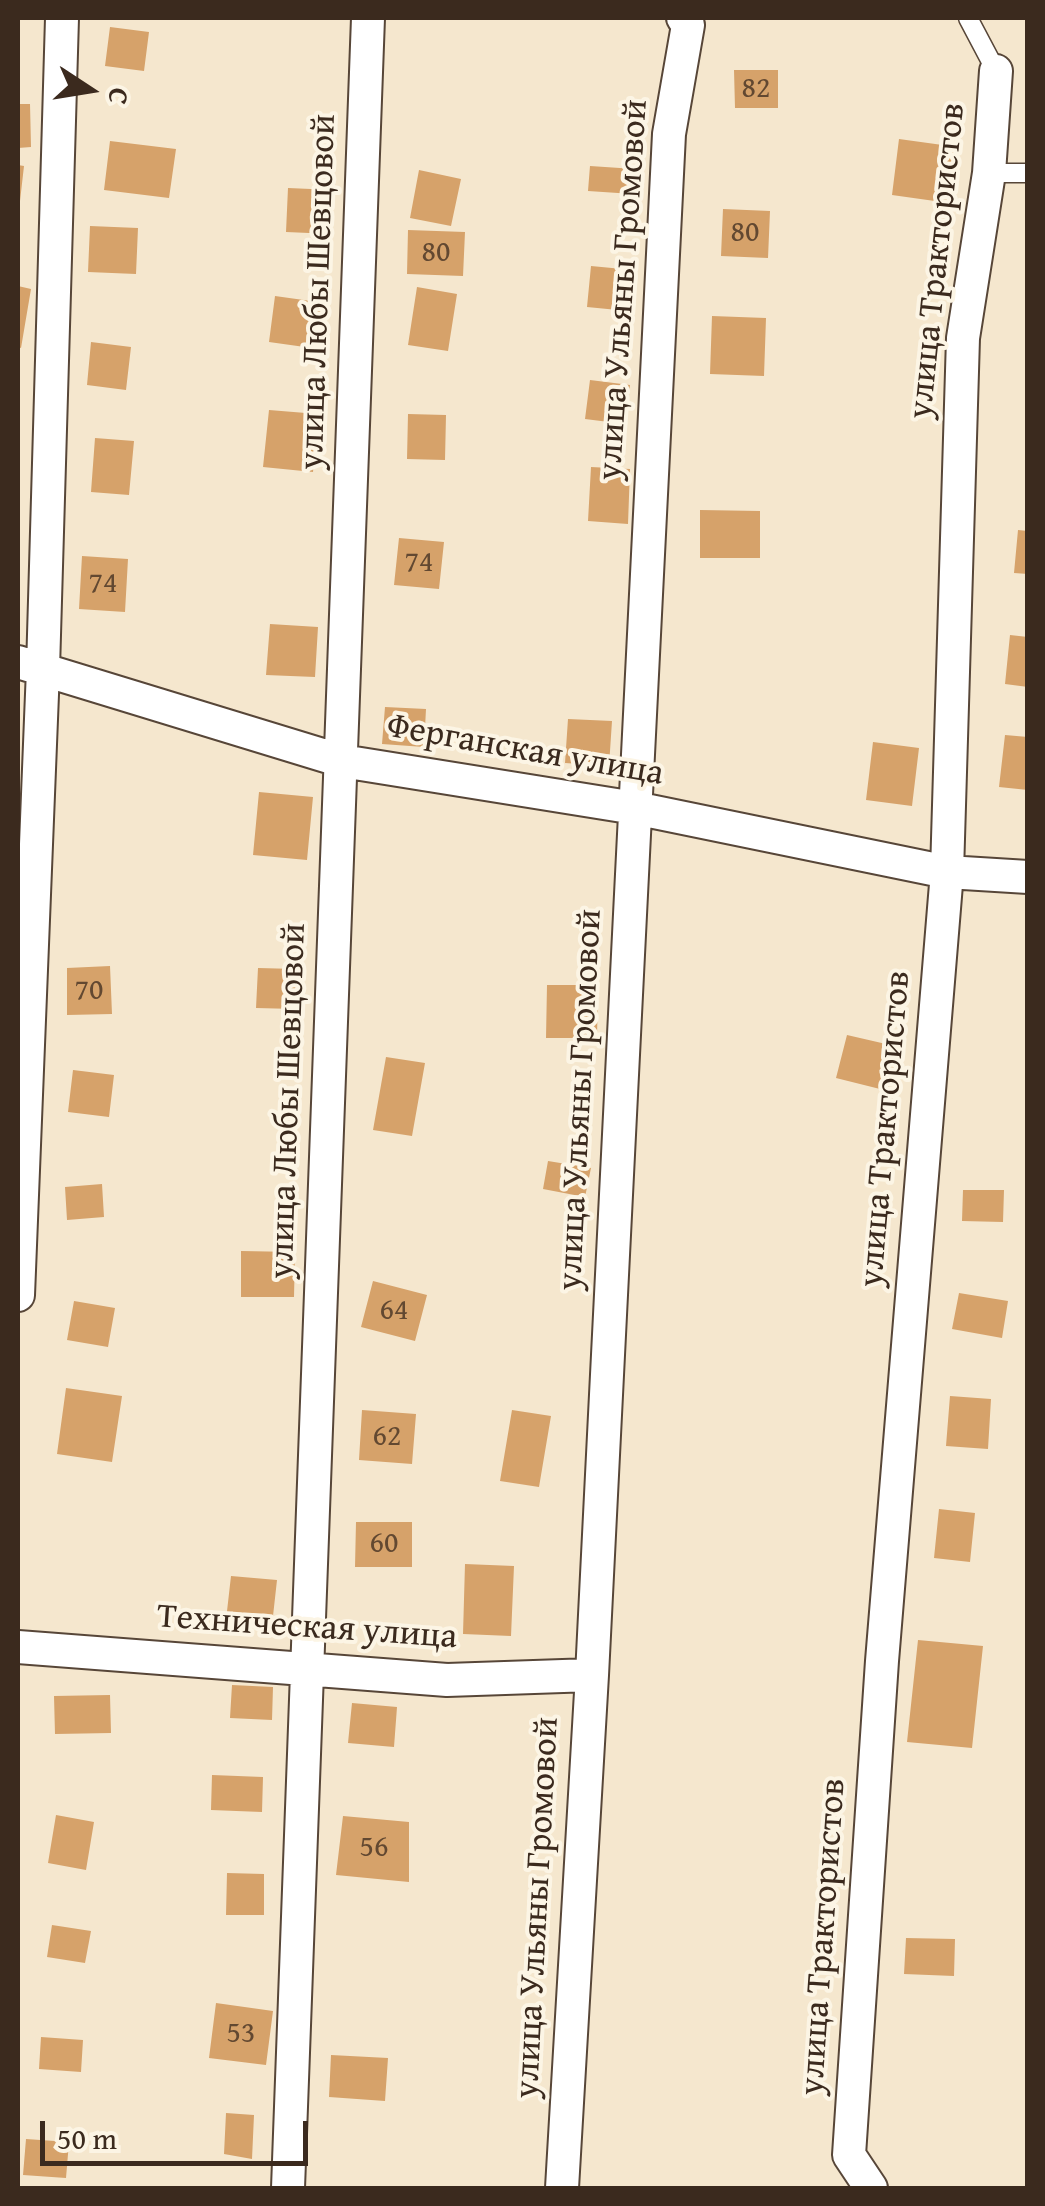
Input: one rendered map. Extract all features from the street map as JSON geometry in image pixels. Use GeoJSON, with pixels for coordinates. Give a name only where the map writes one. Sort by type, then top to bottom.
{"type":"FeatureCollection","features":[{"type":"Feature","properties":{"kind":"street"},"geometry":{"type":"LineString","coordinates":[[18,1295],[30,666],[62,18]]}},
{"type":"Feature","properties":{"kind":"street","name":"улица Любы Шевцовой"},"geometry":{"type":"LineString","coordinates":[[288,2188],[368,18]]}},
{"type":"Feature","properties":{"kind":"street","name":"улица Ульяны Громовой"},"geometry":{"type":"LineString","coordinates":[[562,2188],[592,1675],[670,134],[688,25],[682,18]]}},
{"type":"Feature","properties":{"kind":"street","name":"улица Трактористов"},"geometry":{"type":"LineString","coordinates":[[871,2188],[849,2155],[882,1661],[947,872],[963,338],[989,173],[996,71]]}},
{"type":"Feature","properties":{"kind":"street","name":"Ферганская улица"},"geometry":{"type":"LineString","coordinates":[[30,666],[342,761],[635,808],[947,872],[1028,878]]}},
{"type":"Feature","properties":{"kind":"street","name":"Техническая улица"},"geometry":{"type":"LineString","coordinates":[[18,1647],[448,1680],[592,1675]]}},
{"type":"Feature","properties":{"kind":"lane"},"geometry":{"type":"LineString","coordinates":[[968,18],[996,71]]}},
{"type":"Feature","properties":{"kind":"lane"},"geometry":{"type":"LineString","coordinates":[[989,173],[1028,173]]}},
{"type":"Feature","properties":{"kind":"building"},"geometry":{"type":"Polygon","coordinates":[[[110,27],[149,32],[144,71],[105,66],[110,27]]]}},
{"type":"Feature","properties":{"kind":"building"},"geometry":{"type":"Polygon","coordinates":[[[734,70],[778,70],[778,108],[735,108],[734,70]]]}},
{"type":"Feature","properties":{"kind":"building"},"geometry":{"type":"Polygon","coordinates":[[[18,104],[30,104],[31,147],[18,148],[18,104]]]}},
{"type":"Feature","properties":{"kind":"building"},"geometry":{"type":"Polygon","coordinates":[[[899,139],[957,147],[949,203],[892,195],[899,139]]]}},
{"type":"Feature","properties":{"kind":"building"},"geometry":{"type":"Polygon","coordinates":[[[110,141],[176,149],[169,198],[104,190],[110,141]]]}},
{"type":"Feature","properties":{"kind":"building"},"geometry":{"type":"Polygon","coordinates":[[[18,165],[24,166],[20,201],[18,201],[18,165]]]}},
{"type":"Feature","properties":{"kind":"building"},"geometry":{"type":"Polygon","coordinates":[[[590,166],[635,169],[633,194],[588,191],[590,166]]]}},
{"type":"Feature","properties":{"kind":"building"},"geometry":{"type":"Polygon","coordinates":[[[419,170],[461,179],[451,226],[410,218],[419,170]]]}},
{"type":"Feature","properties":{"kind":"building"},"geometry":{"type":"Polygon","coordinates":[[[288,188],[334,190],[332,234],[286,232],[288,188]]]}},
{"type":"Feature","properties":{"kind":"building"},"geometry":{"type":"Polygon","coordinates":[[[723,209],[770,211],[768,258],[721,256],[723,209]]]}},
{"type":"Feature","properties":{"kind":"building"},"geometry":{"type":"Polygon","coordinates":[[[90,226],[138,228],[136,274],[88,272],[90,226]]]}},
{"type":"Feature","properties":{"kind":"building"},"geometry":{"type":"Polygon","coordinates":[[[408,230],[465,232],[463,276],[407,274],[408,230]]]}},
{"type":"Feature","properties":{"kind":"building"},"geometry":{"type":"Polygon","coordinates":[[[591,266],[633,270],[628,311],[587,307],[591,266]]]}},
{"type":"Feature","properties":{"kind":"building"},"geometry":{"type":"Polygon","coordinates":[[[18,286],[31,289],[21,348],[18,347],[18,286]]]}},
{"type":"Feature","properties":{"kind":"building"},"geometry":{"type":"Polygon","coordinates":[[[417,287],[457,294],[448,351],[408,345],[417,287]]]}},
{"type":"Feature","properties":{"kind":"building"},"geometry":{"type":"Polygon","coordinates":[[[275,296],[325,303],[319,349],[269,342],[275,296]]]}},
{"type":"Feature","properties":{"kind":"building"},"geometry":{"type":"Polygon","coordinates":[[[712,316],[766,318],[764,376],[710,374],[712,316]]]}},
{"type":"Feature","properties":{"kind":"building"},"geometry":{"type":"Polygon","coordinates":[[[91,342],[131,347],[126,390],[87,385],[91,342]]]}},
{"type":"Feature","properties":{"kind":"building"},"geometry":{"type":"Polygon","coordinates":[[[590,380],[630,385],[625,424],[585,419],[590,380]]]}},
{"type":"Feature","properties":{"kind":"building"},"geometry":{"type":"Polygon","coordinates":[[[269,410],[318,414],[313,472],[263,467],[269,410]]]}},
{"type":"Feature","properties":{"kind":"building"},"geometry":{"type":"Polygon","coordinates":[[[408,414],[446,415],[445,460],[407,459],[408,414]]]}},
{"type":"Feature","properties":{"kind":"building"},"geometry":{"type":"Polygon","coordinates":[[[95,438],[134,441],[129,495],[91,492],[95,438]]]}},
{"type":"Feature","properties":{"kind":"building"},"geometry":{"type":"Polygon","coordinates":[[[591,467],[630,469],[628,524],[588,521],[591,467]]]}},
{"type":"Feature","properties":{"kind":"building"},"geometry":{"type":"Polygon","coordinates":[[[700,510],[760,511],[760,558],[700,558],[700,510]]]}},
{"type":"Feature","properties":{"kind":"building"},"geometry":{"type":"Polygon","coordinates":[[[1018,530],[1028,531],[1028,574],[1014,573],[1018,530]]]}},
{"type":"Feature","properties":{"kind":"building"},"geometry":{"type":"Polygon","coordinates":[[[399,538],[444,542],[439,589],[394,585],[399,538]]]}},
{"type":"Feature","properties":{"kind":"building"},"geometry":{"type":"Polygon","coordinates":[[[82,556],[128,559],[125,612],[79,609],[82,556]]]}},
{"type":"Feature","properties":{"kind":"building"},"geometry":{"type":"Polygon","coordinates":[[[270,624],[318,627],[315,677],[266,675],[270,624]]]}},
{"type":"Feature","properties":{"kind":"building"},"geometry":{"type":"Polygon","coordinates":[[[1010,635],[1028,637],[1028,687],[1005,684],[1010,635]]]}},
{"type":"Feature","properties":{"kind":"building"},"geometry":{"type":"Polygon","coordinates":[[[385,707],[426,709],[424,747],[382,744],[385,707]]]}},
{"type":"Feature","properties":{"kind":"building"},"geometry":{"type":"Polygon","coordinates":[[[568,719],[612,721],[609,766],[565,763],[568,719]]]}},
{"type":"Feature","properties":{"kind":"building"},"geometry":{"type":"Polygon","coordinates":[[[1005,735],[1028,737],[1028,790],[999,787],[1005,735]]]}},
{"type":"Feature","properties":{"kind":"building"},"geometry":{"type":"Polygon","coordinates":[[[873,742],[919,748],[912,806],[866,800],[873,742]]]}},
{"type":"Feature","properties":{"kind":"building"},"geometry":{"type":"Polygon","coordinates":[[[259,792],[313,797],[307,860],[253,855],[259,792]]]}},
{"type":"Feature","properties":{"kind":"building"},"geometry":{"type":"Polygon","coordinates":[[[110,966],[112,1014],[67,1015],[67,968],[110,966]]]}},
{"type":"Feature","properties":{"kind":"building"},"geometry":{"type":"Polygon","coordinates":[[[258,968],[296,969],[295,1009],[256,1008],[258,968]]]}},
{"type":"Feature","properties":{"kind":"building"},"geometry":{"type":"Polygon","coordinates":[[[547,985],[598,985],[597,1038],[546,1038],[547,985]]]}},
{"type":"Feature","properties":{"kind":"building"},"geometry":{"type":"Polygon","coordinates":[[[847,1035],[899,1047],[888,1091],[836,1078],[847,1035]]]}},
{"type":"Feature","properties":{"kind":"building"},"geometry":{"type":"Polygon","coordinates":[[[386,1057],[425,1063],[412,1136],[373,1130],[386,1057]]]}},
{"type":"Feature","properties":{"kind":"building"},"geometry":{"type":"Polygon","coordinates":[[[73,1070],[114,1075],[109,1117],[68,1112],[73,1070]]]}},
{"type":"Feature","properties":{"kind":"building"},"geometry":{"type":"Polygon","coordinates":[[[548,1161],[591,1168],[585,1197],[543,1189],[548,1161]]]}},
{"type":"Feature","properties":{"kind":"building"},"geometry":{"type":"Polygon","coordinates":[[[102,1184],[104,1217],[67,1220],[65,1187],[102,1184]]]}},
{"type":"Feature","properties":{"kind":"building"},"geometry":{"type":"Polygon","coordinates":[[[963,1190],[1004,1190],[1003,1222],[962,1221],[963,1190]]]}},
{"type":"Feature","properties":{"kind":"building"},"geometry":{"type":"Polygon","coordinates":[[[241,1251],[295,1252],[294,1297],[241,1297],[241,1251]]]}},
{"type":"Feature","properties":{"kind":"building"},"geometry":{"type":"Polygon","coordinates":[[[373,1281],[427,1295],[415,1341],[361,1327],[373,1281]]]}},
{"type":"Feature","properties":{"kind":"building"},"geometry":{"type":"Polygon","coordinates":[[[959,1293],[1008,1301],[1002,1338],[952,1329],[959,1293]]]}},
{"type":"Feature","properties":{"kind":"building"},"geometry":{"type":"Polygon","coordinates":[[[74,1301],[115,1308],[108,1347],[67,1340],[74,1301]]]}},
{"type":"Feature","properties":{"kind":"building"},"geometry":{"type":"Polygon","coordinates":[[[66,1388],[122,1396],[112,1462],[57,1454],[66,1388]]]}},
{"type":"Feature","properties":{"kind":"building"},"geometry":{"type":"Polygon","coordinates":[[[950,1396],[991,1399],[988,1449],[946,1446],[950,1396]]]}},
{"type":"Feature","properties":{"kind":"building"},"geometry":{"type":"Polygon","coordinates":[[[362,1410],[416,1414],[412,1464],[359,1460],[362,1410]]]}},
{"type":"Feature","properties":{"kind":"building"},"geometry":{"type":"Polygon","coordinates":[[[512,1410],[551,1416],[539,1487],[500,1481],[512,1410]]]}},
{"type":"Feature","properties":{"kind":"building"},"geometry":{"type":"Polygon","coordinates":[[[939,1509],[975,1513],[970,1562],[934,1558],[939,1509]]]}},
{"type":"Feature","properties":{"kind":"building"},"geometry":{"type":"Polygon","coordinates":[[[356,1522],[412,1522],[412,1567],[355,1567],[356,1522]]]}},
{"type":"Feature","properties":{"kind":"building"},"geometry":{"type":"Polygon","coordinates":[[[465,1564],[514,1566],[511,1636],[463,1634],[465,1564]]]}},
{"type":"Feature","properties":{"kind":"building"},"geometry":{"type":"Polygon","coordinates":[[[231,1576],[277,1580],[272,1625],[226,1620],[231,1576]]]}},
{"type":"Feature","properties":{"kind":"building"},"geometry":{"type":"Polygon","coordinates":[[[918,1640],[983,1646],[972,1748],[907,1742],[918,1640]]]}},
{"type":"Feature","properties":{"kind":"building"},"geometry":{"type":"Polygon","coordinates":[[[232,1685],[273,1687],[272,1720],[230,1718],[232,1685]]]}},
{"type":"Feature","properties":{"kind":"building"},"geometry":{"type":"Polygon","coordinates":[[[110,1695],[111,1733],[55,1734],[54,1696],[110,1695]]]}},
{"type":"Feature","properties":{"kind":"building"},"geometry":{"type":"Polygon","coordinates":[[[352,1703],[397,1707],[394,1747],[348,1743],[352,1703]]]}},
{"type":"Feature","properties":{"kind":"building"},"geometry":{"type":"Polygon","coordinates":[[[212,1775],[263,1777],[262,1812],[211,1810],[212,1775]]]}},
{"type":"Feature","properties":{"kind":"building"},"geometry":{"type":"Polygon","coordinates":[[[56,1815],[94,1822],[86,1870],[48,1863],[56,1815]]]}},
{"type":"Feature","properties":{"kind":"building"},"geometry":{"type":"Polygon","coordinates":[[[343,1816],[409,1822],[409,1882],[336,1875],[343,1816]]]}},
{"type":"Feature","properties":{"kind":"building"},"geometry":{"type":"Polygon","coordinates":[[[227,1873],[264,1874],[264,1915],[226,1915],[227,1873]]]}},
{"type":"Feature","properties":{"kind":"building"},"geometry":{"type":"Polygon","coordinates":[[[52,1925],[91,1931],[85,1963],[47,1957],[52,1925]]]}},
{"type":"Feature","properties":{"kind":"building"},"geometry":{"type":"Polygon","coordinates":[[[906,1938],[955,1939],[954,1976],[904,1974],[906,1938]]]}},
{"type":"Feature","properties":{"kind":"building"},"geometry":{"type":"Polygon","coordinates":[[[216,2003],[273,2011],[266,2065],[209,2058],[216,2003]]]}},
{"type":"Feature","properties":{"kind":"building"},"geometry":{"type":"Polygon","coordinates":[[[41,2037],[83,2040],[81,2072],[39,2069],[41,2037]]]}},
{"type":"Feature","properties":{"kind":"building"},"geometry":{"type":"Polygon","coordinates":[[[331,2055],[388,2058],[385,2101],[329,2097],[331,2055]]]}},
{"type":"Feature","properties":{"kind":"building"},"geometry":{"type":"Polygon","coordinates":[[[226,2113],[254,2115],[252,2159],[224,2154],[226,2113]]]}},
{"type":"Feature","properties":{"kind":"building"},"geometry":{"type":"Polygon","coordinates":[[[26,2139],[69,2142],[66,2178],[23,2175],[26,2139]]]}}]}
